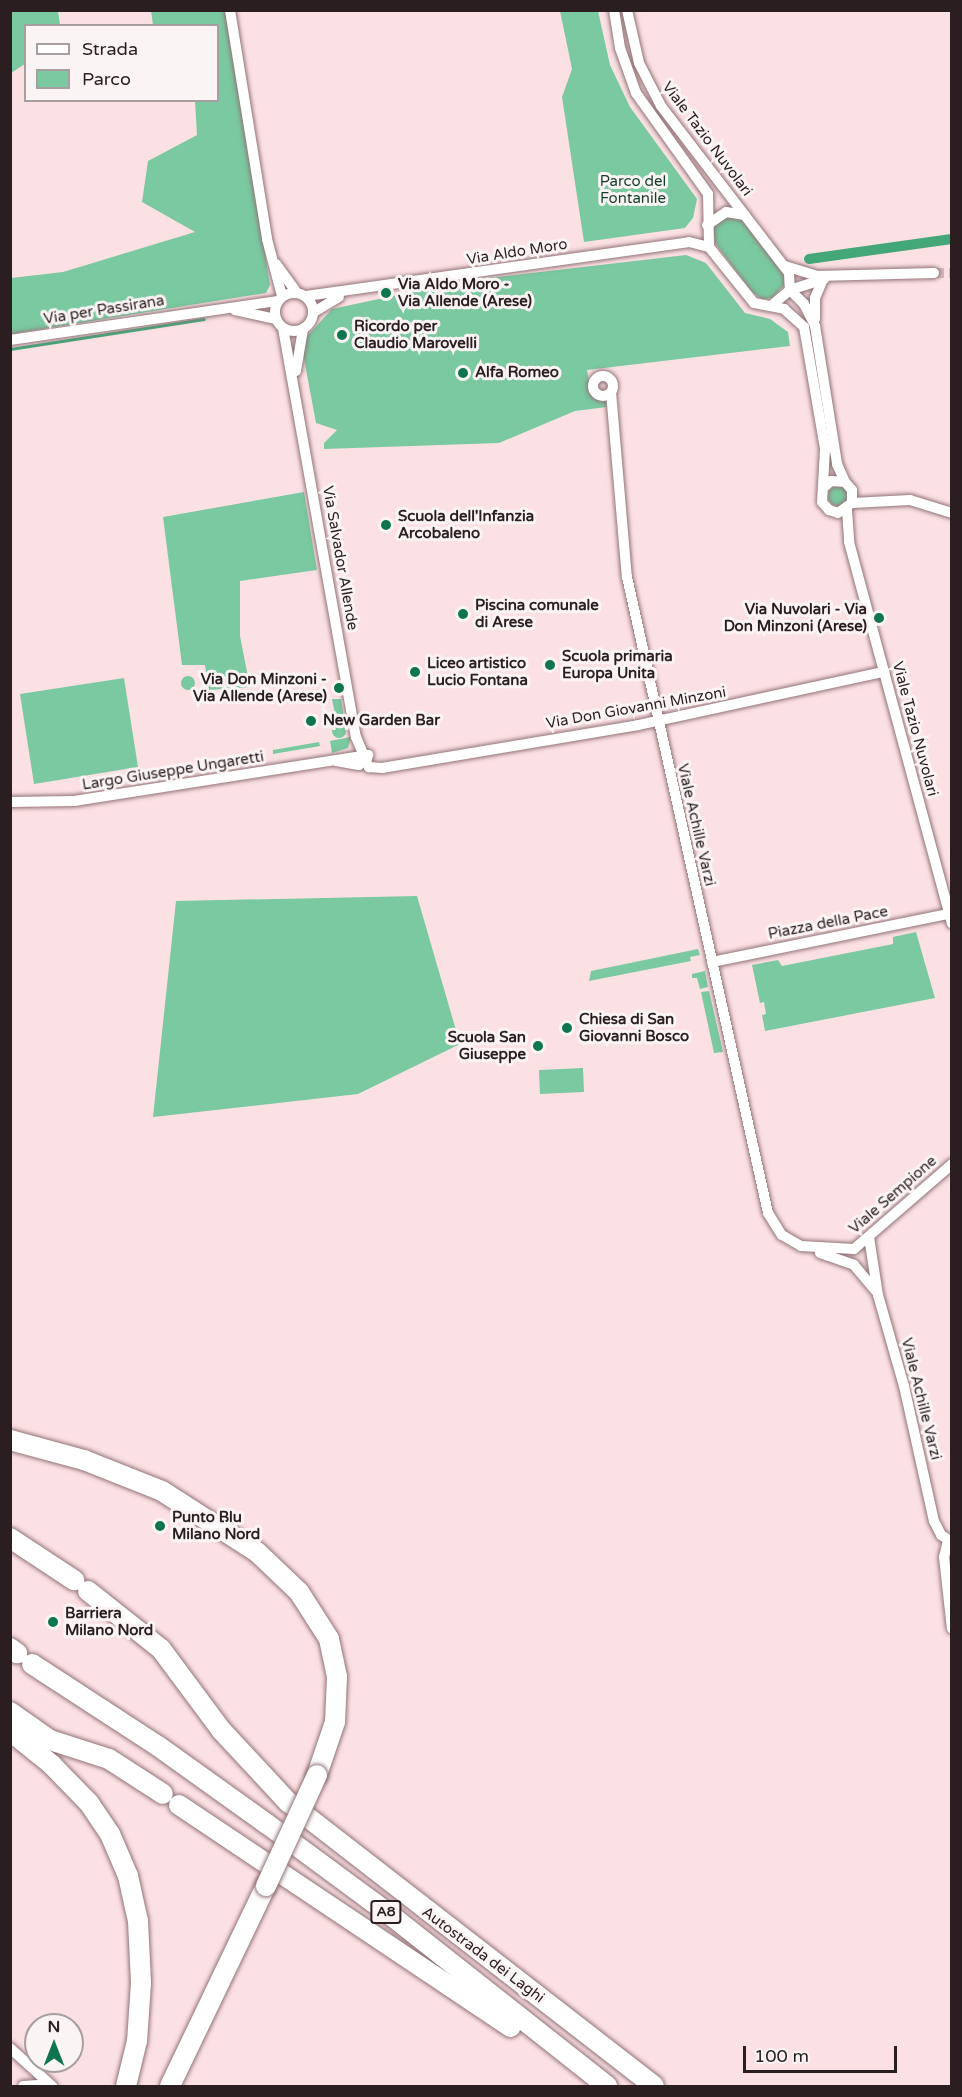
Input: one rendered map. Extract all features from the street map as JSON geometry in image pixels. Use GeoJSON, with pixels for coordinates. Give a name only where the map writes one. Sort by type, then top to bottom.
{"type":"FeatureCollection","features":[{"type":"Feature","properties":{"kind":"highway"},"geometry":{"type":"LineString","coordinates":[[10,1440],[84,1460],[162,1491],[257,1552],[299,1592],[330,1639],[337,1677],[335,1722],[317,1775],[170,2086]]}},
{"type":"Feature","properties":{"kind":"highway","name":"Autostrada dei Laghi"},"geometry":{"type":"LineString","coordinates":[[10,1538],[81,1586],[169,1657],[222,1731],[288,1802],[654,2086]]}},
{"type":"Feature","properties":{"kind":"highway","name":"Autostrada dei Laghi"},"geometry":{"type":"LineString","coordinates":[[20,1655],[158,1746],[267,1824],[393,1917],[606,2086]]}},
{"type":"Feature","properties":{"kind":"highway","name":"A8"},"geometry":{"type":"LineString","coordinates":[[10,1712],[50,1740],[109,1759],[550,2054],[606,2086]]}},
{"type":"Feature","properties":{"kind":"highway"},"geometry":{"type":"LineString","coordinates":[[10,1731],[51,1764],[89,1803],[110,1833],[128,1876],[138,1920],[141,1983],[137,2041],[126,2086]]}},
{"type":"Feature","properties":{"kind":"street"},"geometry":{"type":"LineString","coordinates":[[230,10],[272,258],[280,299],[280,324],[303,329],[314,312],[272,258]]}},
{"type":"Feature","properties":{"kind":"street","name":"Viale Tazio Nuvolari"},"geometry":{"type":"LineString","coordinates":[[614,10],[620,48],[636,93],[708,194],[709,247],[746,296],[758,305],[771,306],[798,318],[807,336],[825,449],[824,487]]}},
{"type":"Feature","properties":{"kind":"street","name":"Viale Tazio Nuvolari"},"geometry":{"type":"LineString","coordinates":[[627,10],[636,55],[647,83],[785,266],[791,281],[790,290],[804,304],[815,326],[837,464],[849,486]]}},
{"type":"Feature","properties":{"kind":"street","name":"Viale Tazio Nuvolari"},"geometry":{"type":"LineString","coordinates":[[707,228],[726,212],[745,215]]}},
{"type":"Feature","properties":{"kind":"street","name":"Via Aldo Moro"},"geometry":{"type":"LineString","coordinates":[[689,242],[707,228]]}},
{"type":"Feature","properties":{"kind":"street","name":"Via Aldo Moro"},"geometry":{"type":"LineString","coordinates":[[301,294],[350,293],[689,242],[709,247]]}},
{"type":"Feature","properties":{"kind":"street"},"geometry":{"type":"LineString","coordinates":[[785,266],[807,274],[934,273]]}},
{"type":"Feature","properties":{"kind":"street"},"geometry":{"type":"LineString","coordinates":[[771,306],[790,290],[836,275]]}},
{"type":"Feature","properties":{"kind":"street"},"geometry":{"type":"LineString","coordinates":[[815,326],[815,298],[823,279]]}},
{"type":"Feature","properties":{"kind":"street","name":"Via Aldo Moro"},"geometry":{"type":"LineString","coordinates":[[314,312],[350,293]]}},
{"type":"Feature","properties":{"kind":"street"},"geometry":{"type":"LineString","coordinates":[[280,299],[301,294]]}},
{"type":"Feature","properties":{"kind":"street","name":"Via per Passirana"},"geometry":{"type":"LineString","coordinates":[[10,340],[280,299]]}},
{"type":"Feature","properties":{"kind":"street","name":"Via per Passirana"},"geometry":{"type":"LineString","coordinates":[[202,310],[243,310],[280,324]]}},
{"type":"Feature","properties":{"kind":"street","name":"Via Salvador Allende"},"geometry":{"type":"LineString","coordinates":[[280,324],[355,727],[365,758]]}},
{"type":"Feature","properties":{"kind":"street","name":"Via Salvador Allende"},"geometry":{"type":"LineString","coordinates":[[295,395],[303,329]]}},
{"type":"Feature","properties":{"kind":"street","name":"Viale Achille Varzi"},"geometry":{"type":"LineString","coordinates":[[611,392],[623,555],[768,1213],[782,1235],[801,1246],[854,1265],[878,1295]]}},
{"type":"Feature","properties":{"kind":"street"},"geometry":{"type":"LineString","coordinates":[[889,500],[831,482],[824,487],[822,502],[834,513],[849,507],[889,500],[928,502],[951,513]]}},
{"type":"Feature","properties":{"kind":"street"},"geometry":{"type":"LineString","coordinates":[[849,486],[849,507]]}},
{"type":"Feature","properties":{"kind":"street","name":"Viale Tazio Nuvolari"},"geometry":{"type":"LineString","coordinates":[[849,507],[849,542]]}},
{"type":"Feature","properties":{"kind":"street","name":"Viale Tazio Nuvolari"},"geometry":{"type":"LineString","coordinates":[[834,513],[849,542],[951,917]]}},
{"type":"Feature","properties":{"kind":"street","name":"Via Don Giovanni Minzoni"},"geometry":{"type":"LineString","coordinates":[[365,758],[392,765],[658,722],[884,672]]}},
{"type":"Feature","properties":{"kind":"street","name":"Largo Giuseppe Ungaretti"},"geometry":{"type":"LineString","coordinates":[[13,803],[74,801],[333,760],[365,758]]}},
{"type":"Feature","properties":{"kind":"street","name":"Piazza della Pace"},"geometry":{"type":"LineString","coordinates":[[712,962],[951,917]]}},
{"type":"Feature","properties":{"kind":"street","name":"Viale Sempione"},"geometry":{"type":"LineString","coordinates":[[854,1248],[951,1164]]}},
{"type":"Feature","properties":{"kind":"street","name":"Viale Achille Varzi"},"geometry":{"type":"LineString","coordinates":[[869,1237],[878,1295],[904,1386],[934,1521],[950,1541]]}},
{"type":"Feature","properties":{"kind":"street"},"geometry":{"type":"LineString","coordinates":[[801,1246],[854,1248],[854,1265]]}},
{"type":"Feature","properties":{"kind":"street"},"geometry":{"type":"LineString","coordinates":[[950,1541],[944,1557],[951,1629]]}},
{"type":"Feature","properties":{"kind":"street"},"geometry":{"type":"LineString","coordinates":[[10,2048],[51,2085]]}},
{"type":"Feature","properties":{"kind":"street"},"geometry":{"type":"LineString","coordinates":[[23,2086],[51,2085]]}},
{"type":"Feature","properties":{"kind":"green space"},"geometry":{"type":"Polygon","coordinates":[[[11,10],[58,11],[60,24],[24,24],[24,65],[11,73],[11,10]]]}},
{"type":"Feature","properties":{"kind":"green space"},"geometry":{"type":"Polygon","coordinates":[[[151,11],[225,11],[270,285],[266,293],[11,334],[11,278],[63,272],[195,232],[142,202],[148,161],[197,135],[195,102],[219,102],[219,24],[153,24],[151,11]]]}},
{"type":"Feature","properties":{"kind":"green space","name":"Parco del Fontanile"},"geometry":{"type":"Polygon","coordinates":[[[560,11],[598,11],[610,65],[630,107],[697,199],[693,218],[685,228],[584,242],[562,97],[572,69],[560,11]]]}},
{"type":"Feature","properties":{"kind":"green space"},"geometry":{"type":"Polygon","coordinates":[[[725,216],[741,219],[784,275],[784,285],[772,298],[762,299],[752,292],[715,243],[713,226],[725,216]]]}},
{"type":"Feature","properties":{"kind":"green space"},"geometry":{"type":"Polygon","coordinates":[[[686,255],[706,263],[745,313],[770,319],[788,332],[790,346],[587,370],[592,397],[606,401],[607,407],[575,411],[499,443],[324,449],[324,443],[337,430],[316,423],[301,343],[332,309],[463,281],[686,255]]]}},
{"type":"Feature","properties":{"kind":"green space"},"geometry":{"type":"Polygon","coordinates":[[[838,486],[845,489],[848,496],[845,503],[838,506],[831,503],[828,496],[831,489],[838,486]]]}},
{"type":"Feature","properties":{"kind":"green space"},"geometry":{"type":"Polygon","coordinates":[[[304,492],[317,570],[240,581],[240,636],[250,687],[209,690],[205,665],[182,665],[163,517],[304,492]]]}},
{"type":"Feature","properties":{"kind":"green space"},"geometry":{"type":"Polygon","coordinates":[[[188,676],[193,678],[195,683],[193,688],[188,690],[183,688],[181,683],[183,678],[188,676]]]}},
{"type":"Feature","properties":{"kind":"green space"},"geometry":{"type":"Polygon","coordinates":[[[124,678],[138,767],[34,784],[20,694],[124,678]]]}},
{"type":"Feature","properties":{"kind":"green space"},"geometry":{"type":"Polygon","coordinates":[[[332,699],[341,699],[344,718],[336,719],[332,699]]]}},
{"type":"Feature","properties":{"kind":"green space"},"geometry":{"type":"Polygon","coordinates":[[[339,724],[344,726],[346,731],[344,736],[339,738],[334,736],[332,731],[334,726],[339,724]]]}},
{"type":"Feature","properties":{"kind":"green space"},"geometry":{"type":"Polygon","coordinates":[[[351,737],[348,748],[332,753],[330,741],[351,737]]]}},
{"type":"Feature","properties":{"kind":"green space"},"geometry":{"type":"Polygon","coordinates":[[[319,742],[320,746],[273,754],[273,750],[319,742]]]}},
{"type":"Feature","properties":{"kind":"green space"},"geometry":{"type":"Polygon","coordinates":[[[417,896],[460,1044],[358,1094],[153,1117],[176,901],[417,896]]]}},
{"type":"Feature","properties":{"kind":"green space"},"geometry":{"type":"Polygon","coordinates":[[[916,932],[935,998],[765,1031],[762,1015],[766,1014],[764,1002],[760,1003],[752,965],[778,960],[782,966],[893,944],[893,937],[916,932]]]}},
{"type":"Feature","properties":{"kind":"green space"},"geometry":{"type":"Polygon","coordinates":[[[698,949],[700,955],[690,957],[691,961],[589,981],[591,971],[698,949]]]}},
{"type":"Feature","properties":{"kind":"green space"},"geometry":{"type":"Polygon","coordinates":[[[705,971],[708,987],[700,989],[697,978],[692,978],[692,974],[705,971]]]}},
{"type":"Feature","properties":{"kind":"green space"},"geometry":{"type":"Polygon","coordinates":[[[709,991],[723,1052],[714,1053],[701,992],[709,991]]]}},
{"type":"Feature","properties":{"kind":"green space"},"geometry":{"type":"Polygon","coordinates":[[[583,1068],[584,1092],[540,1094],[539,1070],[583,1068]]]}},
{"type":"Feature","properties":{"kind":"waterway"},"geometry":{"type":"LineString","coordinates":[[809,259],[952,239]]}},
{"type":"Feature","properties":{"kind":"waterway"},"geometry":{"type":"LineString","coordinates":[[10,349],[204,319]]}},
{"type":"Feature","properties":{"kind":"tunnel"},"geometry":{"type":"LineString","coordinates":[[934,273],[952,273]]}},
{"type":"Feature","properties":{"kind":"place","name":"Via Aldo Moro - Via Allende (Arese)"},"geometry":{"type":"Point","coordinates":[386,293]}},
{"type":"Feature","properties":{"kind":"place","name":"Ricordo per Claudio Marovelli"},"geometry":{"type":"Point","coordinates":[342,335]}},
{"type":"Feature","properties":{"kind":"place","name":"Alfa Romeo"},"geometry":{"type":"Point","coordinates":[463,373]}},
{"type":"Feature","properties":{"kind":"place","name":"Scuola dell'Infanzia Arcobaleno"},"geometry":{"type":"Point","coordinates":[386,525]}},
{"type":"Feature","properties":{"kind":"place","name":"Piscina comunale di Arese"},"geometry":{"type":"Point","coordinates":[463,614]}},
{"type":"Feature","properties":{"kind":"place","name":"Via Nuvolari - Via Don Minzoni (Arese)"},"geometry":{"type":"Point","coordinates":[879,618]}},
{"type":"Feature","properties":{"kind":"place","name":"Scuola primaria Europa Unita"},"geometry":{"type":"Point","coordinates":[550,665]}},
{"type":"Feature","properties":{"kind":"place","name":"Liceo artistico Lucio Fontana"},"geometry":{"type":"Point","coordinates":[415,672]}},
{"type":"Feature","properties":{"kind":"place","name":"Via Don Minzoni - Via Allende (Arese)"},"geometry":{"type":"Point","coordinates":[339,688]}},
{"type":"Feature","properties":{"kind":"place","name":"New Garden Bar"},"geometry":{"type":"Point","coordinates":[311,721]}},
{"type":"Feature","properties":{"kind":"place","name":"Chiesa di San Giovanni Bosco"},"geometry":{"type":"Point","coordinates":[567,1028]}},
{"type":"Feature","properties":{"kind":"place","name":"Scuola San Giuseppe"},"geometry":{"type":"Point","coordinates":[538,1046]}},
{"type":"Feature","properties":{"kind":"place","name":"Punto Blu Milano Nord"},"geometry":{"type":"Point","coordinates":[160,1526]}},
{"type":"Feature","properties":{"kind":"place","name":"Barriera Milano Nord"},"geometry":{"type":"Point","coordinates":[53,1622]}}]}
